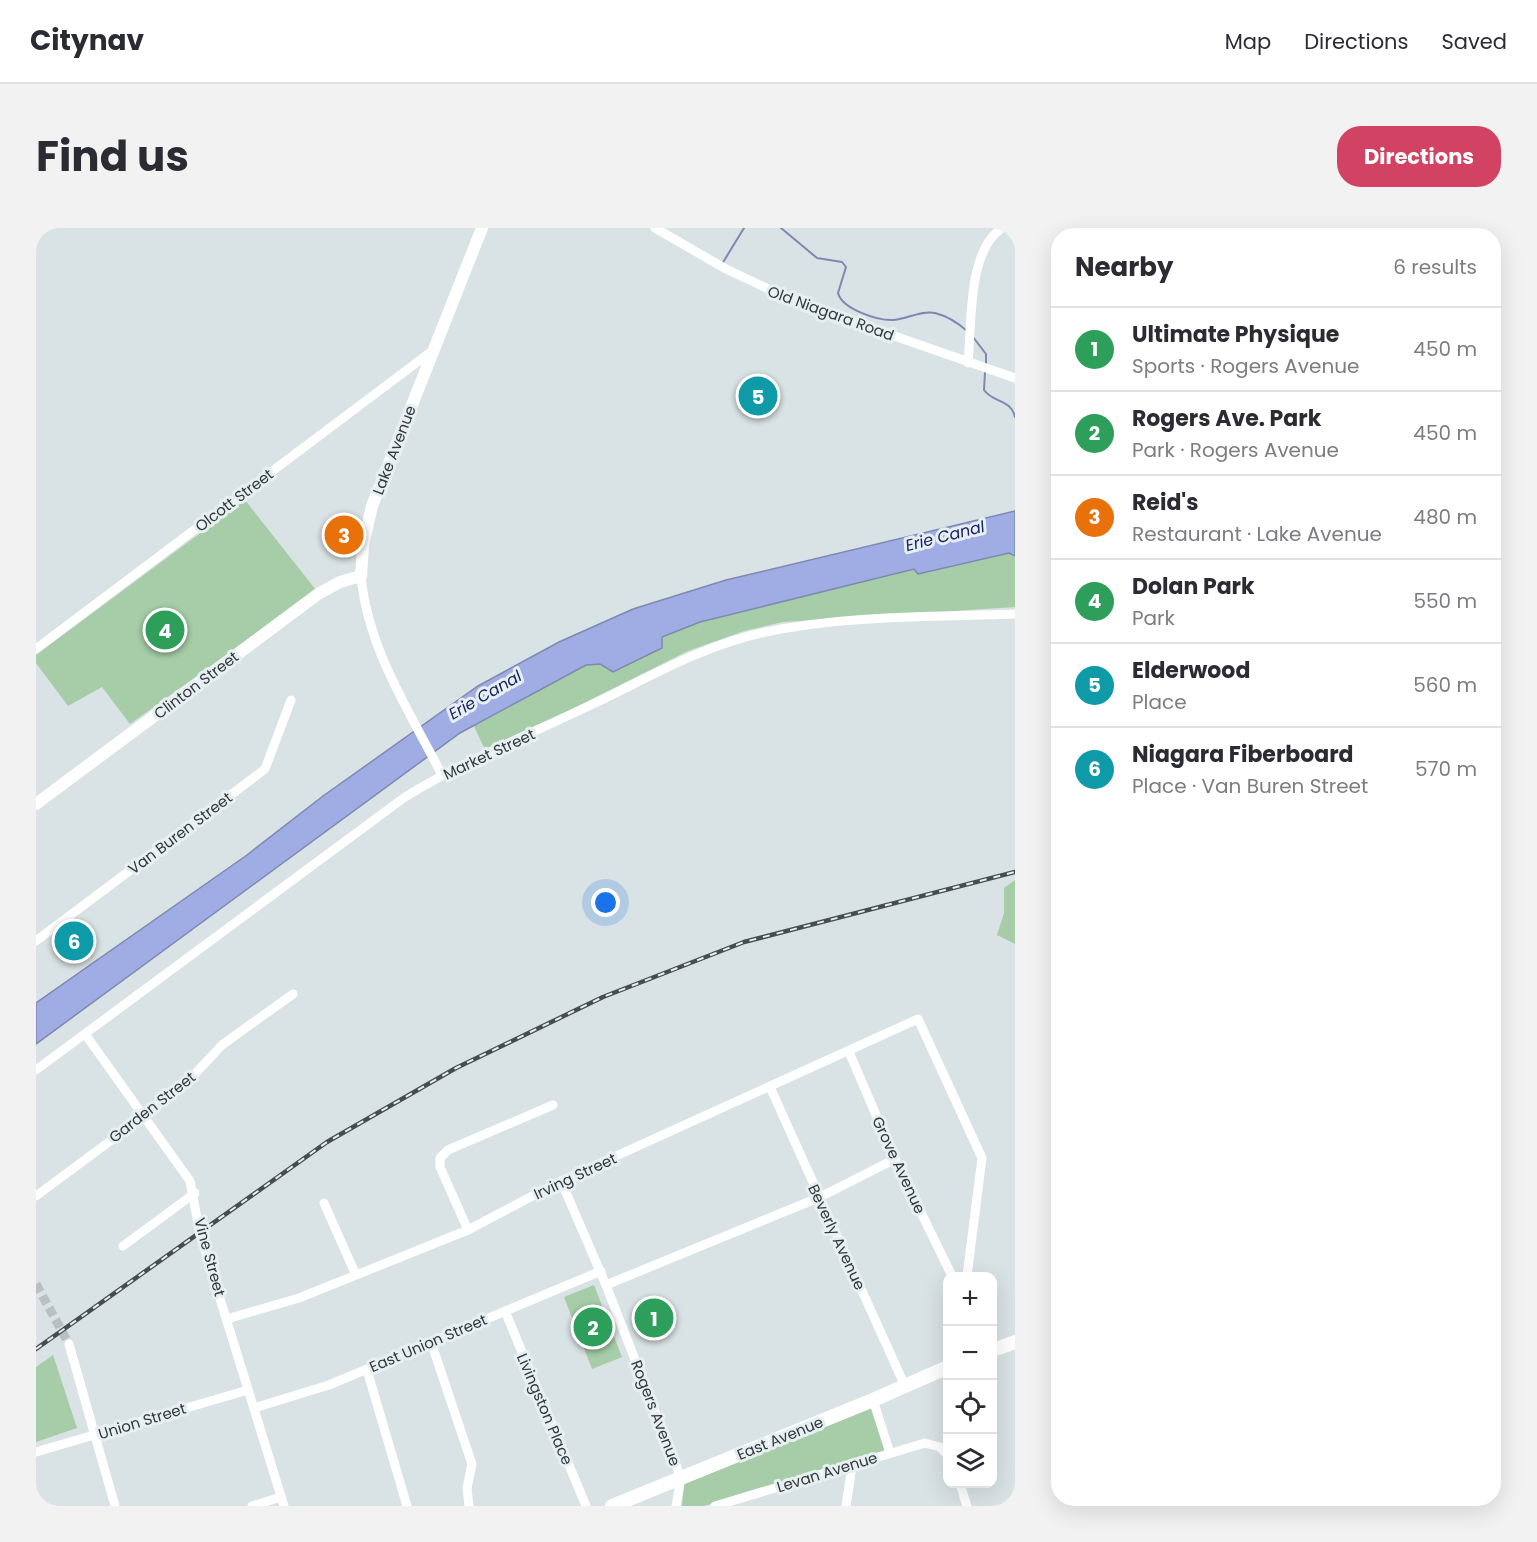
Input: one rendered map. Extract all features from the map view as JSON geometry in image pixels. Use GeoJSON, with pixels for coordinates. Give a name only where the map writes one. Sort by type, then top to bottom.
{"type":"FeatureCollection","features":[{"type":"Feature","properties":{"kind":"highway"},"geometry":{"type":"LineString","coordinates":[[997,1349],[1015,1342]]}},
{"type":"Feature","properties":{"kind":"highway","name":"East Avenue"},"geometry":{"type":"LineString","coordinates":[[612,1506],[943,1369]]}},
{"type":"Feature","properties":{"kind":"main road","name":"Lake Avenue"},"geometry":{"type":"LineString","coordinates":[[362,576],[368,519],[482,228]]}},
{"type":"Feature","properties":{"kind":"main road","name":"Clinton Street"},"geometry":{"type":"LineString","coordinates":[[36,804],[318,594],[340,582],[362,576]]}},
{"type":"Feature","properties":{"kind":"street","name":"Old Niagara Road"},"geometry":{"type":"LineString","coordinates":[[655,228],[726,269],[773,292],[1015,378]]}},
{"type":"Feature","properties":{"kind":"street"},"geometry":{"type":"LineString","coordinates":[[968,363],[976,267],[992,234],[1002,228]]}},
{"type":"Feature","properties":{"kind":"street","name":"Olcott Street"},"geometry":{"type":"LineString","coordinates":[[36,649],[432,351]]}},
{"type":"Feature","properties":{"kind":"street","name":"Lake Avenue"},"geometry":{"type":"LineString","coordinates":[[362,576],[371,632],[442,775]]}},
{"type":"Feature","properties":{"kind":"street","name":"Market Street"},"geometry":{"type":"LineString","coordinates":[[36,1070],[405,797],[442,775],[714,648],[759,634],[864,620],[1015,614]]}},
{"type":"Feature","properties":{"kind":"street","name":"Van Buren Street"},"geometry":{"type":"LineString","coordinates":[[36,941],[265,769],[291,700]]}},
{"type":"Feature","properties":{"kind":"street","name":"Garden Street"},"geometry":{"type":"LineString","coordinates":[[36,1196],[144,1116],[193,1076],[222,1045],[293,994]]}},
{"type":"Feature","properties":{"kind":"street","name":"Irving Street"},"geometry":{"type":"LineString","coordinates":[[227,1319],[299,1298],[356,1273],[468,1230],[561,1181],[918,1019],[982,1158],[968,1272]]}},
{"type":"Feature","properties":{"kind":"street","name":"Vine Street"},"geometry":{"type":"LineString","coordinates":[[85,1034],[190,1181],[195,1193],[200,1234],[282,1501]]}},
{"type":"Feature","properties":{"kind":"street","name":"Grove Avenue"},"geometry":{"type":"LineString","coordinates":[[849,1052],[895,1160],[950,1272]]}},
{"type":"Feature","properties":{"kind":"street","name":"Beverly Avenue"},"geometry":{"type":"LineString","coordinates":[[770,1087],[818,1198],[905,1386]]}},
{"type":"Feature","properties":{"kind":"street"},"geometry":{"type":"LineString","coordinates":[[468,1230],[440,1167],[440,1158],[447,1149],[553,1105]]}},
{"type":"Feature","properties":{"kind":"street"},"geometry":{"type":"LineString","coordinates":[[606,1285],[818,1198],[895,1160]]}},
{"type":"Feature","properties":{"kind":"street","name":"Rogers Avenue"},"geometry":{"type":"LineString","coordinates":[[561,1181],[601,1271],[681,1478]]}},
{"type":"Feature","properties":{"kind":"street"},"geometry":{"type":"LineString","coordinates":[[123,1246],[195,1193]]}},
{"type":"Feature","properties":{"kind":"street"},"geometry":{"type":"LineString","coordinates":[[324,1203],[356,1273]]}},
{"type":"Feature","properties":{"kind":"street","name":"East Union Street"},"geometry":{"type":"LineString","coordinates":[[254,1408],[329,1385],[367,1370],[601,1271]]}},
{"type":"Feature","properties":{"kind":"street","name":"Livingston Place"},"geometry":{"type":"LineString","coordinates":[[505,1311],[586,1506]]}},
{"type":"Feature","properties":{"kind":"street"},"geometry":{"type":"LineString","coordinates":[[431,1342],[472,1464],[467,1488],[469,1506]]}},
{"type":"Feature","properties":{"kind":"street"},"geometry":{"type":"LineString","coordinates":[[69,1344],[116,1506]]}},
{"type":"Feature","properties":{"kind":"street"},"geometry":{"type":"LineString","coordinates":[[367,1370],[407,1506]]}},
{"type":"Feature","properties":{"kind":"street","name":"Union Street"},"geometry":{"type":"LineString","coordinates":[[36,1452],[248,1390]]}},
{"type":"Feature","properties":{"kind":"street"},"geometry":{"type":"LineString","coordinates":[[873,1400],[890,1453]]}},
{"type":"Feature","properties":{"kind":"street","name":"Levan Avenue"},"geometry":{"type":"LineString","coordinates":[[715,1506],[925,1443],[943,1450]]}},
{"type":"Feature","properties":{"kind":"street"},"geometry":{"type":"LineString","coordinates":[[846,1506],[852,1466]]}},
{"type":"Feature","properties":{"kind":"street"},"geometry":{"type":"LineString","coordinates":[[674,1505],[681,1478]]}},
{"type":"Feature","properties":{"kind":"street"},"geometry":{"type":"LineString","coordinates":[[961,1488],[967,1506]]}},
{"type":"Feature","properties":{"kind":"street"},"geometry":{"type":"LineString","coordinates":[[252,1506],[282,1501]]}},
{"type":"Feature","properties":{"kind":"green space"},"geometry":{"type":"Polygon","coordinates":[[[245,500],[316,590],[130,724],[102,687],[68,706],[36,663],[36,655],[245,500]]]}},
{"type":"Feature","properties":{"kind":"green space"},"geometry":{"type":"Polygon","coordinates":[[[1009,553],[1015,557],[1015,607],[783,622],[744,631],[688,651],[486,752],[474,726],[586,665],[600,664],[699,622],[914,569],[918,574],[1009,553]]]}},
{"type":"Feature","properties":{"kind":"green space"},"geometry":{"type":"Polygon","coordinates":[[[1015,880],[1015,944],[997,935],[1004,913],[1004,888],[1015,880]]]}},
{"type":"Feature","properties":{"kind":"green space"},"geometry":{"type":"Polygon","coordinates":[[[594,1285],[622,1357],[592,1369],[564,1297],[594,1285]]]}},
{"type":"Feature","properties":{"kind":"green space"},"geometry":{"type":"Polygon","coordinates":[[[53,1355],[77,1428],[36,1442],[36,1367],[53,1355]]]}},
{"type":"Feature","properties":{"kind":"green space"},"geometry":{"type":"Polygon","coordinates":[[[872,1408],[885,1452],[704,1506],[682,1506],[684,1484],[872,1408]]]}},
{"type":"Feature","properties":{"kind":"water","name":"Erie Canal"},"geometry":{"type":"Polygon","coordinates":[[[1015,511],[1015,556],[1009,553],[918,574],[914,569],[700,622],[662,637],[662,648],[613,672],[600,664],[586,665],[460,733],[36,1044],[36,1003],[247,855],[323,796],[478,686],[559,642],[633,609],[726,580],[1015,511]]]}},
{"type":"Feature","properties":{"kind":"waterway"},"geometry":{"type":"LineString","coordinates":[[722,264],[744,228]]}},
{"type":"Feature","properties":{"kind":"waterway"},"geometry":{"type":"LineString","coordinates":[[781,228],[817,258],[842,262],[846,267],[838,293],[841,299],[853,309],[887,320],[935,313],[952,320],[967,331]]}},
{"type":"Feature","properties":{"kind":"waterway"},"geometry":{"type":"LineString","coordinates":[[973,337],[986,354],[986,366]]}},
{"type":"Feature","properties":{"kind":"waterway"},"geometry":{"type":"LineString","coordinates":[[985,372],[984,390],[1010,407],[1015,417]]}},
{"type":"Feature","properties":{"kind":"tunnel"},"geometry":{"type":"LineString","coordinates":[[36,1284],[69,1344]]}},
{"type":"Feature","properties":{"kind":"railway"},"geometry":{"type":"LineString","coordinates":[[36,1349],[327,1142],[456,1068],[603,997],[744,942],[1015,872]]}},
{"type":"Feature","properties":{"kind":"place","name":"Elderwood"},"geometry":{"type":"Point","coordinates":[758,396]}},
{"type":"Feature","properties":{"kind":"place","name":"Reid's"},"geometry":{"type":"Point","coordinates":[344,535]}},
{"type":"Feature","properties":{"kind":"place","name":"Dolan Park"},"geometry":{"type":"Point","coordinates":[165,630]}},
{"type":"Feature","properties":{"kind":"place","name":"Niagara Fiberboard"},"geometry":{"type":"Point","coordinates":[74,941]}},
{"type":"Feature","properties":{"kind":"place","name":"Ultimate Physique"},"geometry":{"type":"Point","coordinates":[654,1318]}},
{"type":"Feature","properties":{"kind":"place","name":"Rogers Ave. Park"},"geometry":{"type":"Point","coordinates":[593,1327]}}]}
